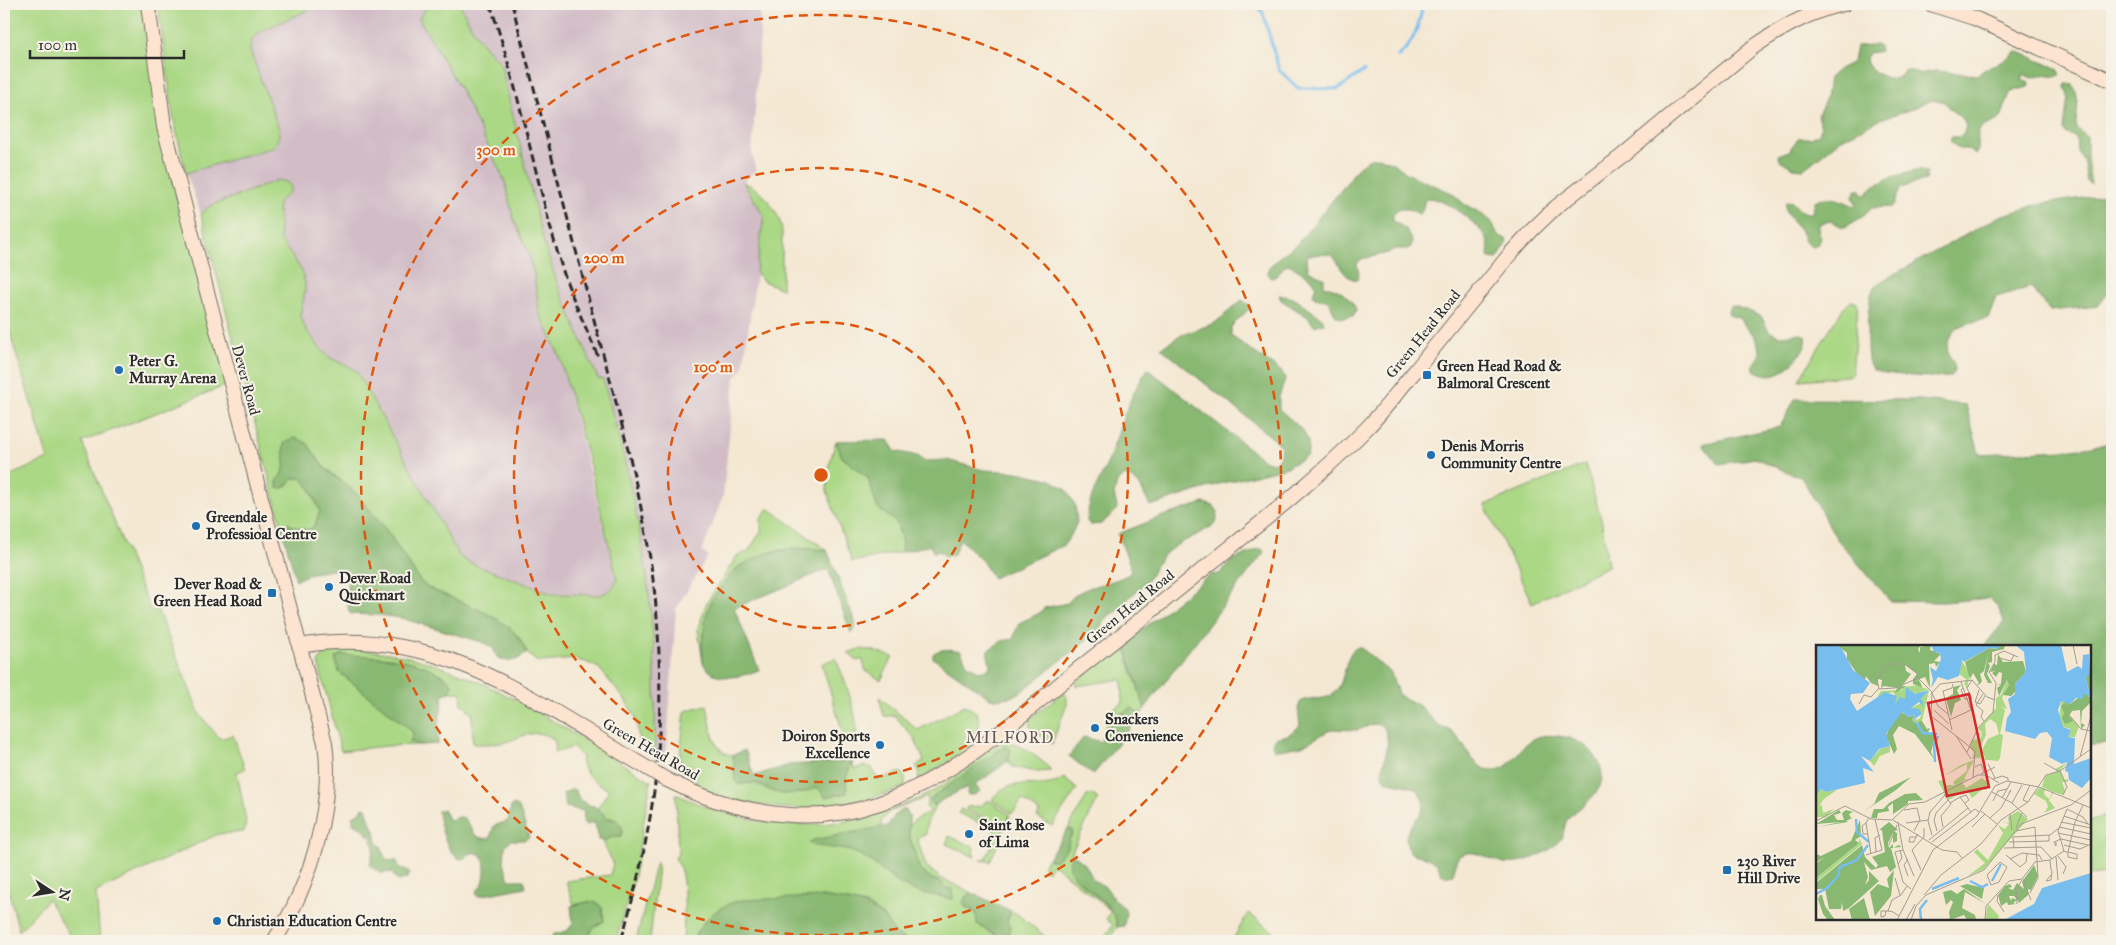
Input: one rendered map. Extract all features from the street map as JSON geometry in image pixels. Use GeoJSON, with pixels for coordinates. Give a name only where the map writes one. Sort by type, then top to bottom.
{"type":"FeatureCollection","features":[{"type":"Feature","properties":{"kind":"street","name":"Dever Road"},"geometry":{"type":"LineString","coordinates":[[148,4],[164,127],[181,199],[322,727],[327,762],[322,812],[312,857],[298,898],[274,941]]}},
{"type":"Feature","properties":{"kind":"street","name":"Green Head Road"},"geometry":{"type":"LineString","coordinates":[[299,646],[331,641],[363,641],[402,646],[453,660],[506,684],[667,780],[694,793],[750,811],[790,816],[820,815],[875,805],[912,790],[950,769],[1010,726],[1248,534],[1314,478],[1371,423],[1521,242],[1556,206],[1773,33],[1801,19],[1844,4]]}},
{"type":"Feature","properties":{"kind":"street"},"geometry":{"type":"LineString","coordinates":[[1930,4],[1967,15],[2112,81]]}},
{"type":"Feature","properties":{"kind":"shaded area"},"geometry":{"type":"Polygon","coordinates":[[[322,4],[429,4],[419,18],[465,98],[505,182],[513,217],[529,254],[534,274],[539,312],[559,355],[617,579],[615,585],[607,593],[593,596],[544,592],[468,562],[459,556],[357,370],[325,354],[306,330],[300,315],[303,300],[279,236],[278,202],[289,194],[204,210],[201,214],[186,173],[274,147],[250,49],[253,39],[263,30],[322,4]]]}},
{"type":"Feature","properties":{"kind":"shaded area"},"geometry":{"type":"Polygon","coordinates":[[[460,4],[760,4],[760,36],[752,153],[756,170],[743,182],[764,216],[743,368],[735,378],[723,496],[702,552],[708,556],[676,609],[666,759],[655,752],[654,653],[648,586],[635,503],[621,442],[550,263],[534,206],[500,62],[488,52],[469,25],[460,4]]]}},
{"type":"Feature","properties":{"kind":"green space"},"geometry":{"type":"Polygon","coordinates":[[[4,4],[148,4],[155,63],[230,384],[82,442],[151,612],[157,609],[200,715],[220,739],[233,735],[245,769],[237,772],[246,821],[244,832],[218,834],[96,892],[100,941],[73,941],[48,899],[19,931],[9,892],[4,894],[4,478],[48,459],[4,314],[4,4]]]}},
{"type":"Feature","properties":{"kind":"green space"},"geometry":{"type":"Polygon","coordinates":[[[158,4],[322,4],[263,30],[251,42],[251,53],[279,129],[279,137],[274,147],[186,173],[173,117],[158,4]]]}},
{"type":"Feature","properties":{"kind":"green space"},"geometry":{"type":"Polygon","coordinates":[[[429,4],[460,4],[477,35],[500,62],[543,240],[557,283],[598,379],[603,379],[629,480],[648,583],[655,665],[655,752],[639,742],[634,714],[599,668],[574,659],[536,661],[527,653],[518,636],[498,620],[429,588],[421,582],[387,531],[356,493],[290,439],[284,445],[284,468],[276,482],[287,486],[294,478],[301,478],[306,481],[320,511],[315,525],[309,530],[284,525],[282,528],[201,214],[210,206],[278,180],[287,182],[291,187],[290,192],[278,202],[280,239],[302,271],[305,292],[300,315],[306,330],[325,354],[356,370],[459,556],[468,562],[552,594],[601,595],[612,589],[617,579],[589,462],[559,355],[539,312],[534,274],[529,254],[513,217],[505,182],[465,98],[419,18],[429,4]]]}},
{"type":"Feature","properties":{"kind":"green space"},"geometry":{"type":"Polygon","coordinates":[[[1856,46],[1879,46],[1880,51],[1869,53],[1866,58],[1867,64],[1877,73],[1889,78],[1898,78],[1906,70],[1918,74],[1936,71],[1977,75],[1990,66],[2002,62],[2016,51],[2056,68],[2060,74],[2057,77],[2044,75],[2033,78],[2023,75],[2022,80],[2029,83],[2029,87],[2010,93],[2001,118],[1979,131],[1978,149],[1975,155],[1967,149],[1959,149],[1950,141],[1951,137],[1959,137],[1963,134],[1966,127],[1964,121],[1944,102],[1938,100],[1928,101],[1912,109],[1880,119],[1840,140],[1804,169],[1793,168],[1780,160],[1778,155],[1789,151],[1798,138],[1811,138],[1819,134],[1821,128],[1818,115],[1826,98],[1829,78],[1839,69],[1853,62],[1856,46]]]}},
{"type":"Feature","properties":{"kind":"green space"},"geometry":{"type":"Polygon","coordinates":[[[2066,84],[2073,85],[2077,96],[2076,128],[2087,137],[2087,159],[2091,184],[2087,182],[2083,159],[2077,151],[2076,137],[2067,134],[2064,130],[2068,96],[2066,84]]]}},
{"type":"Feature","properties":{"kind":"green space"},"geometry":{"type":"Polygon","coordinates":[[[1379,157],[1393,163],[1408,174],[1452,193],[1464,204],[1491,221],[1498,235],[1506,239],[1507,244],[1497,259],[1489,258],[1487,240],[1477,227],[1459,212],[1431,198],[1425,199],[1422,211],[1419,214],[1409,209],[1398,209],[1393,214],[1393,221],[1406,229],[1412,242],[1411,247],[1407,249],[1394,249],[1388,253],[1361,259],[1357,264],[1359,275],[1357,280],[1352,279],[1345,273],[1331,254],[1307,255],[1308,270],[1324,278],[1324,287],[1338,290],[1356,309],[1354,316],[1342,318],[1336,316],[1328,301],[1315,297],[1313,294],[1316,286],[1313,280],[1289,264],[1271,278],[1268,273],[1269,267],[1297,244],[1359,166],[1371,158],[1379,157]]]}},
{"type":"Feature","properties":{"kind":"green space"},"geometry":{"type":"Polygon","coordinates":[[[1919,170],[1927,173],[1926,181],[1911,184],[1900,189],[1891,207],[1871,208],[1862,217],[1845,227],[1832,221],[1820,223],[1818,229],[1821,239],[1816,246],[1812,247],[1806,243],[1800,230],[1786,210],[1786,202],[1791,201],[1801,211],[1810,214],[1815,201],[1825,198],[1840,200],[1854,206],[1856,203],[1853,197],[1856,190],[1860,190],[1865,195],[1876,185],[1891,177],[1919,170]]]}},
{"type":"Feature","properties":{"kind":"green space"},"geometry":{"type":"Polygon","coordinates":[[[743,182],[763,195],[774,209],[781,224],[782,289],[763,281],[756,272],[764,216],[743,182]]]}},
{"type":"Feature","properties":{"kind":"green space"},"geometry":{"type":"Polygon","coordinates":[[[2112,194],[2112,288],[2098,306],[2050,311],[2031,287],[1996,297],[1988,318],[1963,325],[1955,330],[1947,349],[1955,368],[1949,377],[1897,374],[1872,369],[1869,364],[1867,344],[1868,320],[1872,292],[1879,283],[2000,216],[2040,204],[2112,194]]]}},
{"type":"Feature","properties":{"kind":"green space"},"geometry":{"type":"Polygon","coordinates":[[[1279,295],[1293,298],[1322,318],[1324,323],[1314,326],[1308,317],[1281,300],[1279,295]]]}},
{"type":"Feature","properties":{"kind":"green space"},"geometry":{"type":"Polygon","coordinates":[[[1242,300],[1251,307],[1231,327],[1231,336],[1282,372],[1285,379],[1279,397],[1279,409],[1305,434],[1308,448],[1307,456],[1287,467],[1219,484],[1150,506],[1138,483],[1130,477],[1124,476],[1117,482],[1114,494],[1116,511],[1101,524],[1090,525],[1087,521],[1089,506],[1108,462],[1129,403],[1148,369],[1265,461],[1275,463],[1277,461],[1281,452],[1280,444],[1161,348],[1179,336],[1215,323],[1242,300]]]}},
{"type":"Feature","properties":{"kind":"green space"},"geometry":{"type":"Polygon","coordinates":[[[1851,301],[1857,302],[1858,306],[1852,374],[1799,380],[1833,324],[1851,301]]]}},
{"type":"Feature","properties":{"kind":"green space"},"geometry":{"type":"Polygon","coordinates":[[[1730,306],[1761,316],[1768,328],[1780,336],[1801,334],[1806,336],[1804,348],[1791,365],[1780,372],[1768,375],[1754,370],[1754,365],[1760,353],[1759,346],[1755,337],[1741,319],[1729,315],[1730,306]]]}},
{"type":"Feature","properties":{"kind":"green space"},"geometry":{"type":"Polygon","coordinates":[[[1795,399],[1921,400],[1966,405],[1979,454],[2066,450],[2112,443],[2112,744],[2091,745],[2091,645],[1985,645],[2004,622],[1998,607],[1989,598],[1944,602],[1890,601],[1837,539],[1802,478],[1755,458],[1719,464],[1703,444],[1780,427],[1795,399]]]}},
{"type":"Feature","properties":{"kind":"green space"},"geometry":{"type":"Polygon","coordinates":[[[296,438],[307,443],[325,469],[356,493],[387,531],[421,582],[429,588],[484,612],[504,624],[517,635],[527,653],[516,660],[509,661],[497,657],[493,648],[482,642],[401,618],[352,614],[348,609],[348,576],[341,569],[312,573],[296,580],[282,528],[286,523],[309,530],[315,525],[320,511],[310,488],[301,478],[294,478],[284,488],[277,488],[277,482],[285,465],[285,442],[296,438]]]}},
{"type":"Feature","properties":{"kind":"green space"},"geometry":{"type":"Polygon","coordinates":[[[888,440],[895,451],[917,456],[926,461],[947,460],[983,470],[1017,472],[1049,479],[1066,489],[1075,505],[1077,522],[1071,535],[1064,545],[993,578],[983,562],[960,539],[953,556],[949,555],[947,557],[939,551],[933,552],[930,545],[901,552],[902,542],[897,523],[877,507],[868,478],[842,457],[836,441],[888,440]]]}},
{"type":"Feature","properties":{"kind":"green space"},"geometry":{"type":"Polygon","coordinates":[[[836,441],[842,457],[868,478],[881,511],[897,522],[902,542],[901,552],[852,562],[827,491],[828,469],[836,441]]]}},
{"type":"Feature","properties":{"kind":"green space"},"geometry":{"type":"Polygon","coordinates":[[[1585,464],[1602,522],[1608,566],[1532,603],[1485,505],[1585,464]]]}},
{"type":"Feature","properties":{"kind":"green space"},"geometry":{"type":"Polygon","coordinates":[[[1204,503],[1214,506],[1218,512],[1216,523],[1165,554],[1159,560],[1145,583],[1127,600],[1123,609],[1109,615],[1098,631],[1014,696],[990,698],[933,658],[933,654],[942,650],[961,651],[967,664],[978,671],[989,669],[988,650],[1002,641],[1013,639],[1019,623],[1040,613],[1044,608],[1068,603],[1089,588],[1130,573],[1131,568],[1118,534],[1163,516],[1204,503]]]}},
{"type":"Feature","properties":{"kind":"green space"},"geometry":{"type":"Polygon","coordinates":[[[768,508],[827,550],[796,548],[774,551],[738,567],[706,615],[702,645],[703,663],[698,630],[706,604],[737,556],[748,552],[761,531],[761,519],[768,508]]]}},
{"type":"Feature","properties":{"kind":"green space"},"geometry":{"type":"Polygon","coordinates":[[[796,548],[827,550],[855,622],[855,629],[851,633],[828,569],[734,608],[759,670],[744,675],[728,677],[714,674],[708,670],[703,663],[702,645],[706,615],[711,601],[728,577],[738,567],[766,553],[796,548]]]}},
{"type":"Feature","properties":{"kind":"green space"},"geometry":{"type":"Polygon","coordinates":[[[1262,549],[1264,552],[1145,708],[1127,652],[1130,639],[1210,575],[1219,574],[1232,560],[1262,549]]]}},
{"type":"Feature","properties":{"kind":"green space"},"geometry":{"type":"Polygon","coordinates":[[[1130,639],[1127,646],[1128,659],[1145,708],[1141,714],[1133,709],[1121,713],[1110,722],[1108,732],[1102,737],[1110,711],[1123,703],[1122,679],[1077,686],[1076,682],[1130,639]]]}},
{"type":"Feature","properties":{"kind":"green space"},"geometry":{"type":"Polygon","coordinates":[[[1359,647],[1391,673],[1398,694],[1418,705],[1432,720],[1454,734],[1475,761],[1484,768],[1490,770],[1500,769],[1508,765],[1527,743],[1548,735],[1574,740],[1590,750],[1597,759],[1601,769],[1602,778],[1600,786],[1590,799],[1567,819],[1562,836],[1553,847],[1541,855],[1515,863],[1501,862],[1474,853],[1467,853],[1457,859],[1452,875],[1444,876],[1435,862],[1411,853],[1407,843],[1407,835],[1423,809],[1423,802],[1416,790],[1406,785],[1390,782],[1382,776],[1387,750],[1387,737],[1381,725],[1373,724],[1358,730],[1332,729],[1302,746],[1279,750],[1274,749],[1272,745],[1275,738],[1288,735],[1300,726],[1298,708],[1301,701],[1322,698],[1334,693],[1341,682],[1350,654],[1359,647]]]}},
{"type":"Feature","properties":{"kind":"green space"},"geometry":{"type":"Polygon","coordinates":[[[341,649],[384,652],[425,662],[465,676],[541,714],[651,781],[633,882],[616,941],[590,941],[590,934],[593,929],[604,921],[602,908],[588,902],[574,905],[566,881],[610,875],[613,864],[603,842],[615,837],[613,818],[608,818],[597,809],[609,790],[586,772],[583,767],[582,756],[573,747],[554,753],[556,745],[553,739],[546,735],[534,733],[501,743],[473,744],[472,712],[468,711],[467,706],[462,705],[461,692],[450,692],[451,689],[425,666],[382,657],[339,655],[339,672],[411,730],[413,734],[410,742],[423,745],[386,746],[341,751],[318,662],[325,654],[341,649]]]}},
{"type":"Feature","properties":{"kind":"green space"},"geometry":{"type":"Polygon","coordinates":[[[859,649],[871,650],[893,657],[881,680],[866,671],[862,659],[857,661],[848,653],[859,649]]]}},
{"type":"Feature","properties":{"kind":"green space"},"geometry":{"type":"Polygon","coordinates":[[[339,655],[383,657],[412,662],[438,673],[450,681],[452,685],[450,692],[443,694],[438,723],[438,744],[423,745],[410,742],[413,734],[411,730],[339,672],[335,659],[339,655]]]}},
{"type":"Feature","properties":{"kind":"green space"},"geometry":{"type":"Polygon","coordinates":[[[835,658],[846,685],[856,721],[855,736],[845,740],[822,664],[835,658]]]}},
{"type":"Feature","properties":{"kind":"green space"},"geometry":{"type":"Polygon","coordinates":[[[1064,692],[1067,703],[1052,744],[1030,727],[1029,719],[1064,692]]]}},
{"type":"Feature","properties":{"kind":"green space"},"geometry":{"type":"Polygon","coordinates":[[[879,697],[918,730],[965,705],[977,713],[979,725],[976,736],[961,754],[918,780],[919,771],[916,766],[924,761],[915,739],[895,716],[884,716],[879,697]]]}},
{"type":"Feature","properties":{"kind":"green space"},"geometry":{"type":"Polygon","coordinates":[[[707,705],[713,736],[720,749],[733,755],[735,782],[740,785],[752,782],[766,789],[802,793],[818,787],[825,797],[846,793],[846,778],[852,761],[854,769],[865,766],[872,768],[878,780],[901,772],[905,778],[905,787],[843,804],[823,807],[782,808],[722,797],[695,787],[696,775],[679,766],[685,711],[707,705]]]}},
{"type":"Feature","properties":{"kind":"green space"},"geometry":{"type":"Polygon","coordinates":[[[1131,708],[1141,714],[1093,775],[1069,756],[1084,737],[1101,742],[1102,737],[1108,732],[1110,722],[1131,708]]]}},
{"type":"Feature","properties":{"kind":"green space"},"geometry":{"type":"Polygon","coordinates":[[[1006,740],[1024,749],[1038,758],[1051,771],[1037,772],[1013,767],[1008,761],[1011,750],[1005,746],[933,797],[936,805],[927,822],[926,834],[917,839],[926,866],[940,878],[972,893],[968,895],[965,907],[976,913],[979,925],[988,932],[1012,941],[909,941],[894,934],[882,915],[866,905],[822,897],[696,933],[693,941],[683,941],[684,886],[679,865],[675,858],[678,854],[676,794],[708,807],[741,817],[773,823],[806,825],[838,822],[870,816],[903,805],[935,790],[1006,740]],[[928,797],[889,812],[882,820],[881,827],[814,840],[814,846],[837,847],[861,854],[895,880],[914,891],[953,898],[937,880],[932,879],[920,870],[909,835],[912,822],[930,811],[926,807],[928,797]]]}},
{"type":"Feature","properties":{"kind":"green space"},"geometry":{"type":"Polygon","coordinates":[[[1005,746],[1008,746],[1011,750],[1008,761],[975,785],[980,791],[974,795],[969,795],[967,794],[968,788],[965,788],[936,805],[932,805],[930,800],[938,793],[1005,746]]]}},
{"type":"Feature","properties":{"kind":"green space"},"geometry":{"type":"Polygon","coordinates":[[[745,750],[754,776],[789,765],[852,761],[846,778],[847,793],[825,797],[818,787],[802,793],[782,794],[771,791],[757,783],[737,784],[735,782],[733,755],[745,750]]]}},
{"type":"Feature","properties":{"kind":"green space"},"geometry":{"type":"Polygon","coordinates":[[[1064,778],[1077,789],[1052,826],[1037,817],[1040,812],[1022,800],[1014,812],[1011,813],[992,800],[1005,788],[1055,783],[1064,778]]]}},
{"type":"Feature","properties":{"kind":"green space"},"geometry":{"type":"Polygon","coordinates":[[[572,789],[575,790],[580,800],[594,806],[608,818],[616,820],[621,825],[621,836],[612,837],[605,841],[598,840],[598,833],[594,822],[586,825],[583,822],[584,811],[566,807],[563,794],[572,789]]]}},
{"type":"Feature","properties":{"kind":"green space"},"geometry":{"type":"Polygon","coordinates":[[[1092,794],[1098,799],[1073,849],[1070,861],[1080,882],[1114,912],[1117,927],[1108,941],[1101,941],[1113,925],[1106,919],[1111,911],[1053,864],[1048,871],[1044,870],[1043,866],[1049,857],[1049,859],[1057,859],[1068,847],[1069,838],[1072,836],[1073,830],[1068,829],[1087,796],[1092,794]]]}},
{"type":"Feature","properties":{"kind":"green space"},"geometry":{"type":"Polygon","coordinates":[[[990,801],[1010,815],[1004,828],[966,809],[967,807],[980,806],[990,801]]]}},
{"type":"Feature","properties":{"kind":"green space"},"geometry":{"type":"Polygon","coordinates":[[[514,805],[519,808],[529,837],[524,840],[511,840],[505,846],[504,863],[509,880],[524,880],[526,887],[478,896],[476,893],[485,876],[483,858],[474,853],[469,854],[463,859],[457,858],[443,835],[438,811],[443,809],[449,821],[457,817],[463,818],[476,835],[482,838],[490,838],[494,826],[508,821],[511,807],[514,805]]]}},
{"type":"Feature","properties":{"kind":"green space"},"geometry":{"type":"Polygon","coordinates":[[[363,807],[366,808],[377,842],[381,846],[384,856],[388,861],[396,860],[400,868],[407,870],[410,874],[407,878],[399,881],[392,872],[381,873],[370,865],[374,848],[371,836],[368,836],[365,830],[353,823],[353,816],[361,812],[363,807]]]}},
{"type":"Feature","properties":{"kind":"green space"},"geometry":{"type":"Polygon","coordinates":[[[961,809],[1004,830],[990,862],[981,860],[986,858],[994,841],[990,839],[995,830],[958,813],[961,809]]]}},
{"type":"Feature","properties":{"kind":"green space"},"geometry":{"type":"Polygon","coordinates":[[[901,810],[906,810],[909,815],[909,835],[920,870],[932,879],[941,882],[945,888],[952,889],[953,899],[922,893],[908,888],[894,880],[875,864],[853,852],[816,846],[809,843],[814,840],[888,826],[895,815],[901,810]]]}},
{"type":"Feature","properties":{"kind":"green space"},"geometry":{"type":"Polygon","coordinates":[[[2112,815],[2112,873],[2091,876],[2091,820],[2112,815]]]}},
{"type":"Feature","properties":{"kind":"green space"},"geometry":{"type":"Polygon","coordinates":[[[1068,829],[1073,832],[1069,839],[1068,847],[1056,860],[1050,860],[1049,857],[1068,829]]]}},
{"type":"Feature","properties":{"kind":"green space"},"geometry":{"type":"Polygon","coordinates":[[[949,836],[974,847],[975,857],[946,844],[949,836]]]}},
{"type":"Feature","properties":{"kind":"green space"},"geometry":{"type":"Polygon","coordinates":[[[1074,855],[1085,864],[1094,881],[1106,887],[1113,898],[1124,908],[1126,913],[1124,926],[1117,927],[1115,916],[1108,906],[1073,874],[1070,866],[1071,857],[1074,855]]]}},
{"type":"Feature","properties":{"kind":"green space"},"geometry":{"type":"Polygon","coordinates":[[[656,862],[658,865],[650,941],[636,941],[656,862]]]}},
{"type":"Feature","properties":{"kind":"green space"},"geometry":{"type":"Polygon","coordinates":[[[972,893],[1009,910],[1010,914],[1007,920],[1011,927],[1009,933],[995,934],[977,924],[976,913],[963,904],[965,897],[972,893]]]}},
{"type":"Feature","properties":{"kind":"green space"},"geometry":{"type":"Polygon","coordinates":[[[822,897],[871,908],[882,916],[892,930],[900,937],[915,941],[693,941],[696,933],[712,914],[733,902],[741,900],[822,897]]]}},
{"type":"Feature","properties":{"kind":"green space"},"geometry":{"type":"Polygon","coordinates":[[[597,902],[602,908],[604,921],[593,929],[590,934],[590,941],[548,941],[554,934],[567,931],[573,924],[571,906],[597,902]]]}},
{"type":"Feature","properties":{"kind":"green space"},"geometry":{"type":"Polygon","coordinates":[[[1009,910],[1017,914],[1051,941],[1030,941],[1007,936],[1011,927],[1007,920],[1010,916],[1009,910]]]}},
{"type":"Feature","properties":{"kind":"green space"},"geometry":{"type":"Polygon","coordinates":[[[1248,913],[1286,941],[1232,941],[1248,913]]]}},
{"type":"Feature","properties":{"kind":"waterway"},"geometry":{"type":"LineString","coordinates":[[1255,4],[1263,13],[1279,70],[1298,88],[1338,89],[1364,71]]}},
{"type":"Feature","properties":{"kind":"waterway"},"geometry":{"type":"LineString","coordinates":[[1398,56],[1412,39],[1418,26],[1423,4]]}},
{"type":"Feature","properties":{"kind":"railway"},"geometry":{"type":"LineString","coordinates":[[490,4],[510,69],[562,268],[599,359]]}},
{"type":"Feature","properties":{"kind":"railway"},"geometry":{"type":"LineString","coordinates":[[512,4],[636,482],[655,594],[660,675],[660,719],[655,784],[635,890],[621,941]]}},
{"type":"Feature","properties":{"kind":"place","name":"Peter G. Murray Arena"},"geometry":{"type":"Point","coordinates":[119,370]}},
{"type":"Feature","properties":{"kind":"place","name":"Green Head Road & Balmoral Crescent"},"geometry":{"type":"Point","coordinates":[1427,375]}},
{"type":"Feature","properties":{"kind":"place","name":"Denis Morris Community Centre"},"geometry":{"type":"Point","coordinates":[1431,455]}},
{"type":"Feature","properties":{"kind":"place","name":"Greendale Professioal Centre"},"geometry":{"type":"Point","coordinates":[196,526]}},
{"type":"Feature","properties":{"kind":"place","name":"Dever Road Quickmart"},"geometry":{"type":"Point","coordinates":[329,587]}},
{"type":"Feature","properties":{"kind":"place","name":"Dever Road & Green Head Road"},"geometry":{"type":"Point","coordinates":[272,593]}},
{"type":"Feature","properties":{"kind":"place","name":"Snackers Convenience"},"geometry":{"type":"Point","coordinates":[1095,728]}},
{"type":"Feature","properties":{"kind":"place","name":"Doiron Sports Excellence"},"geometry":{"type":"Point","coordinates":[880,745]}},
{"type":"Feature","properties":{"kind":"place","name":"Saint Rose of Lima"},"geometry":{"type":"Point","coordinates":[969,834]}},
{"type":"Feature","properties":{"kind":"place","name":"230 River Hill Drive"},"geometry":{"type":"Point","coordinates":[1727,870]}},
{"type":"Feature","properties":{"kind":"place","name":"Christian Education Centre"},"geometry":{"type":"Point","coordinates":[217,921]}},
{"type":"Feature","properties":{"kind":"district","name":"MILFORD"},"geometry":{"type":"Point","coordinates":[1010,737]}}]}
